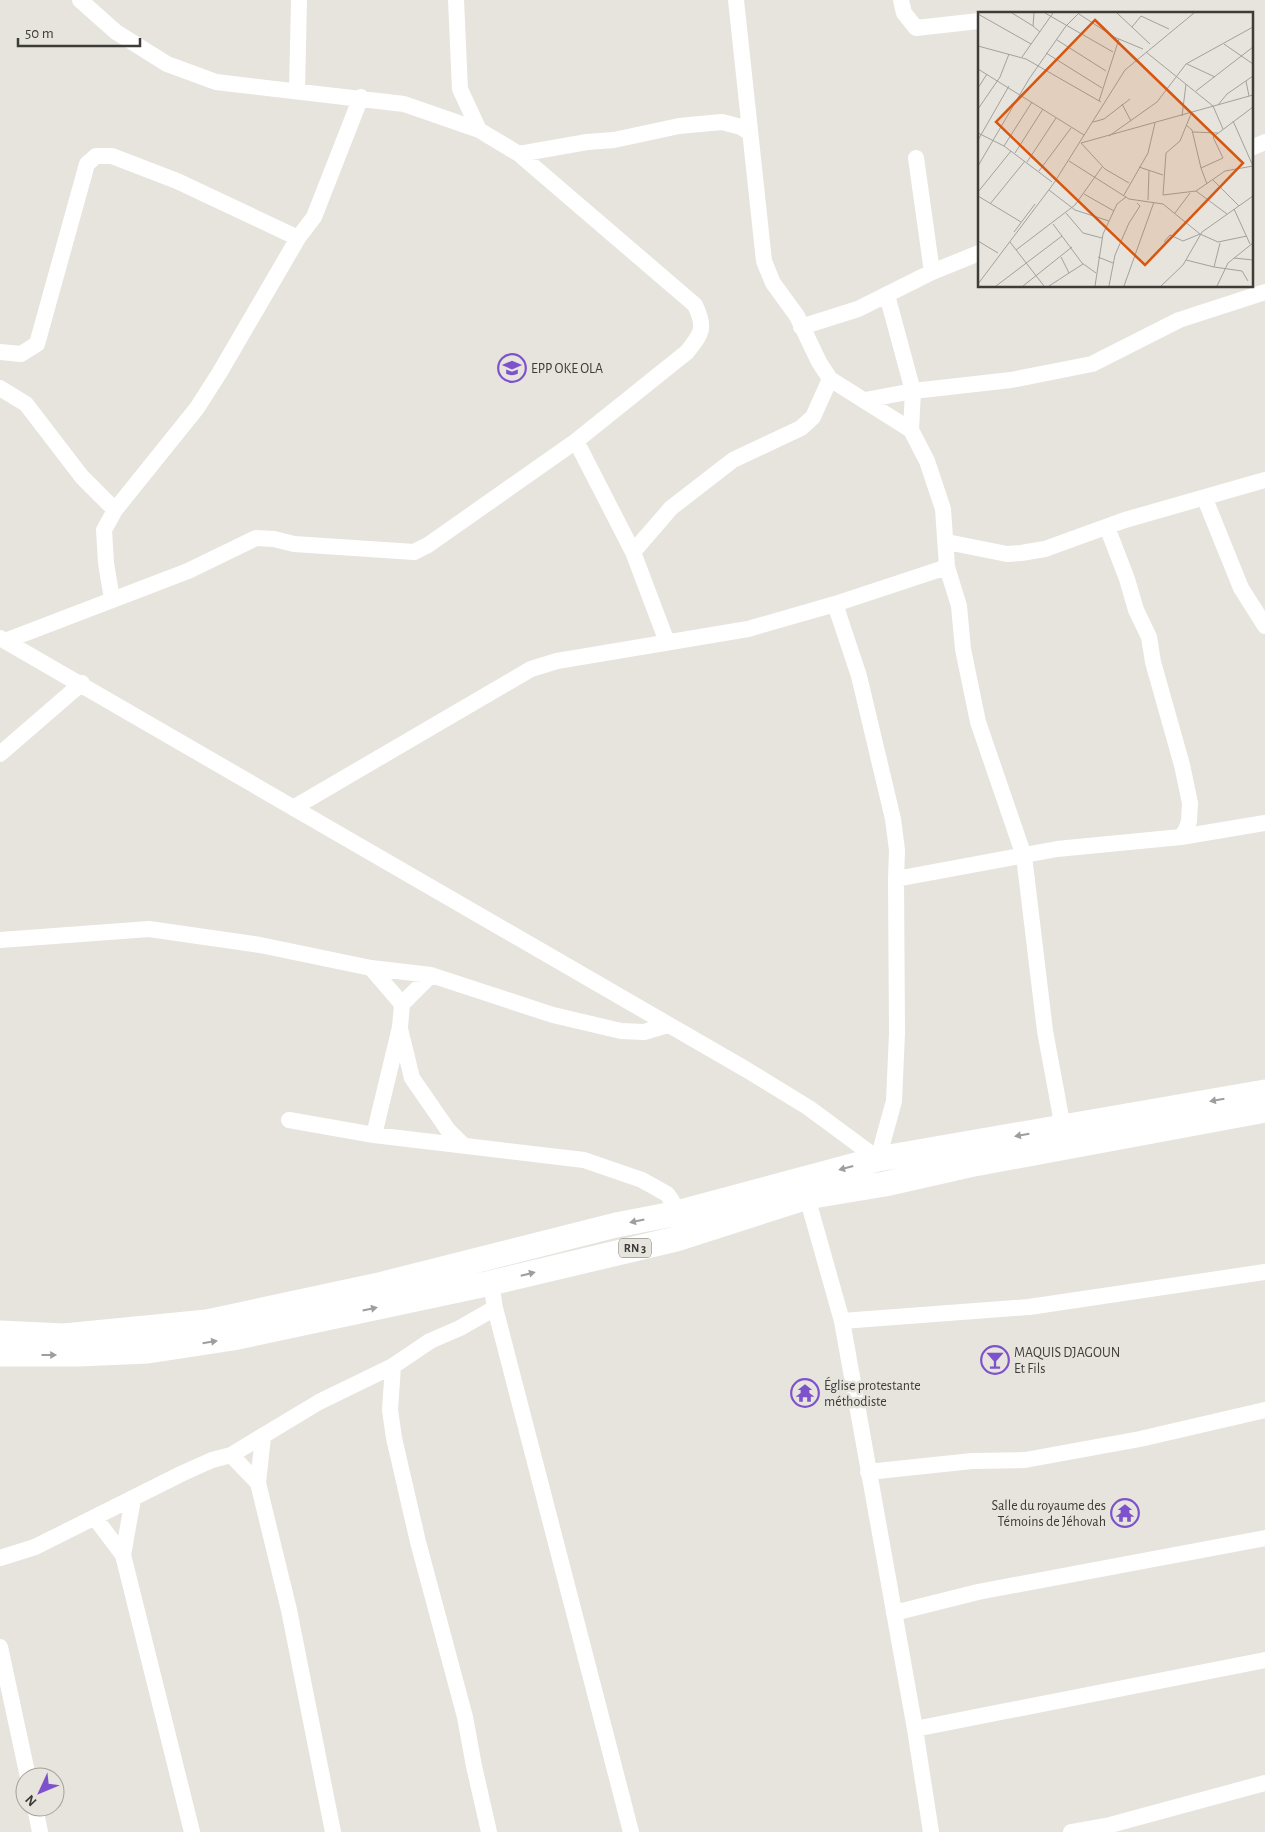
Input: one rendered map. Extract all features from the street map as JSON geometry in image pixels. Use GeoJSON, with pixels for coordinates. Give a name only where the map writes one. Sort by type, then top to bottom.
{"type":"FeatureCollection","features":[{"type":"Feature","properties":{"kind":"main road","name":"RN 3"},"geometry":{"type":"LineString","coordinates":[[0,1332],[64,1336],[206,1322],[379,1285],[616,1225],[674,1214],[878,1159],[1265,1092]]}},
{"type":"Feature","properties":{"kind":"main road","name":"RN 3"},"geometry":{"type":"LineString","coordinates":[[0,1354],[148,1352],[233,1338],[491,1283],[676,1238],[807,1197],[885,1184],[968,1165],[1265,1110]]}},
{"type":"Feature","properties":{"kind":"street"},"geometry":{"type":"LineString","coordinates":[[3,639],[188,571],[256,538],[274,539],[294,544],[414,552],[576,441],[687,352],[700,336],[703,321],[695,305],[519,154],[479,130],[404,104],[361,97],[216,82],[167,64],[116,32],[80,0]]}},
{"type":"Feature","properties":{"kind":"street"},"geometry":{"type":"LineString","coordinates":[[297,91],[299,0]]}},
{"type":"Feature","properties":{"kind":"street"},"geometry":{"type":"LineString","coordinates":[[456,0],[460,89],[479,130]]}},
{"type":"Feature","properties":{"kind":"street"},"geometry":{"type":"LineString","coordinates":[[736,0],[742,77],[764,262],[773,283],[797,316],[801,327],[830,379],[911,430],[927,461],[943,509],[948,567],[959,606],[963,649],[978,722],[1024,856],[1045,1031],[1063,1128]]}},
{"type":"Feature","properties":{"kind":"street"},"geometry":{"type":"LineString","coordinates":[[901,0],[904,13],[916,28],[978,21]]}},
{"type":"Feature","properties":{"kind":"street"},"geometry":{"type":"LineString","coordinates":[[112,599],[106,563],[104,530],[115,510],[196,408],[220,372],[298,238],[314,217],[361,97]]}},
{"type":"Feature","properties":{"kind":"street"},"geometry":{"type":"LineString","coordinates":[[519,154],[587,142],[614,140],[679,126],[722,122],[741,127],[750,133]]}},
{"type":"Feature","properties":{"kind":"street"},"geometry":{"type":"LineString","coordinates":[[1252,148],[1265,142]]}},
{"type":"Feature","properties":{"kind":"street"},"geometry":{"type":"LineString","coordinates":[[0,352],[22,354],[37,344],[86,164],[96,156],[112,156],[177,181],[298,238]]}},
{"type":"Feature","properties":{"kind":"street"},"geometry":{"type":"LineString","coordinates":[[916,158],[932,272]]}},
{"type":"Feature","properties":{"kind":"street"},"geometry":{"type":"LineString","coordinates":[[801,327],[887,296],[932,272],[978,253]]}},
{"type":"Feature","properties":{"kind":"street"},"geometry":{"type":"LineString","coordinates":[[865,400],[913,391],[1011,380],[1092,364],[1179,320],[1265,292]]}},
{"type":"Feature","properties":{"kind":"street"},"geometry":{"type":"LineString","coordinates":[[887,296],[913,391],[911,430]]}},
{"type":"Feature","properties":{"kind":"street"},"geometry":{"type":"LineString","coordinates":[[633,552],[671,508],[733,460],[801,428],[813,417],[830,379]]}},
{"type":"Feature","properties":{"kind":"street"},"geometry":{"type":"LineString","coordinates":[[0,388],[26,404],[82,477],[115,510]]}},
{"type":"Feature","properties":{"kind":"street"},"geometry":{"type":"LineString","coordinates":[[576,441],[633,552],[667,642]]}},
{"type":"Feature","properties":{"kind":"street"},"geometry":{"type":"LineString","coordinates":[[947,542],[1007,554],[1021,554],[1265,480]]}},
{"type":"Feature","properties":{"kind":"street"},"geometry":{"type":"LineString","coordinates":[[1205,499],[1241,588],[1265,626]]}},
{"type":"Feature","properties":{"kind":"street"},"geometry":{"type":"LineString","coordinates":[[1107,527],[1128,579],[1136,610],[1149,637],[1153,662],[1182,765],[1190,802],[1189,821],[1181,837]]}},
{"type":"Feature","properties":{"kind":"street"},"geometry":{"type":"LineString","coordinates":[[293,808],[530,669],[557,661],[748,628],[835,604],[948,567]]}},
{"type":"Feature","properties":{"kind":"street"},"geometry":{"type":"LineString","coordinates":[[3,639],[809,1108],[878,1159],[894,1101],[897,1033],[896,879],[898,850],[893,819],[858,676],[835,604]]}},
{"type":"Feature","properties":{"kind":"street"},"geometry":{"type":"LineString","coordinates":[[0,754],[82,684]]}},
{"type":"Feature","properties":{"kind":"street"},"geometry":{"type":"LineString","coordinates":[[896,879],[1057,849],[1181,837],[1265,823]]}},
{"type":"Feature","properties":{"kind":"street"},"geometry":{"type":"LineString","coordinates":[[0,940],[149,929],[260,945],[371,968],[431,975],[553,1015],[621,1031],[644,1032],[668,1026]]}},
{"type":"Feature","properties":{"kind":"street"},"geometry":{"type":"LineString","coordinates":[[371,968],[402,1004]]}},
{"type":"Feature","properties":{"kind":"street"},"geometry":{"type":"LineString","coordinates":[[374,1135],[400,1027],[402,1004],[431,975]]}},
{"type":"Feature","properties":{"kind":"street"},"geometry":{"type":"LineString","coordinates":[[400,1027],[412,1078],[448,1130],[462,1144]]}},
{"type":"Feature","properties":{"kind":"street"},"geometry":{"type":"LineString","coordinates":[[289,1120],[374,1135],[584,1160],[642,1180],[667,1194],[672,1201],[674,1214]]}},
{"type":"Feature","properties":{"kind":"street"},"geometry":{"type":"LineString","coordinates":[[807,1197],[842,1321],[915,1729],[931,1832]]}},
{"type":"Feature","properties":{"kind":"street"},"geometry":{"type":"LineString","coordinates":[[842,1321],[1029,1307],[1159,1286],[1265,1272]]}},
{"type":"Feature","properties":{"kind":"street"},"geometry":{"type":"LineString","coordinates":[[491,1283],[495,1308],[632,1832]]}},
{"type":"Feature","properties":{"kind":"street"},"geometry":{"type":"LineString","coordinates":[[0,1558],[35,1547],[190,1469],[231,1455],[319,1402],[394,1366],[430,1341],[460,1328],[495,1308]]}},
{"type":"Feature","properties":{"kind":"street"},"geometry":{"type":"LineString","coordinates":[[394,1366],[390,1410],[394,1438],[418,1542],[465,1716],[489,1832]]}},
{"type":"Feature","properties":{"kind":"street"},"geometry":{"type":"LineString","coordinates":[[868,1472],[972,1461],[1025,1460],[1140,1439],[1265,1410]]}},
{"type":"Feature","properties":{"kind":"street"},"geometry":{"type":"LineString","coordinates":[[263,1437],[258,1483],[289,1610],[333,1832]]}},
{"type":"Feature","properties":{"kind":"street"},"geometry":{"type":"LineString","coordinates":[[231,1455],[258,1483]]}},
{"type":"Feature","properties":{"kind":"street"},"geometry":{"type":"LineString","coordinates":[[123,1555],[133,1498]]}},
{"type":"Feature","properties":{"kind":"street"},"geometry":{"type":"LineString","coordinates":[[95,1518],[123,1555],[192,1832]]}},
{"type":"Feature","properties":{"kind":"street"},"geometry":{"type":"LineString","coordinates":[[894,1613],[978,1592],[1265,1538]]}},
{"type":"Feature","properties":{"kind":"street"},"geometry":{"type":"LineString","coordinates":[[0,1647],[26,1767]]}},
{"type":"Feature","properties":{"kind":"street"},"geometry":{"type":"LineString","coordinates":[[915,1729],[1265,1660]]}},
{"type":"Feature","properties":{"kind":"street"},"geometry":{"type":"LineString","coordinates":[[1072,1832],[1110,1825],[1265,1783]]}},
{"type":"Feature","properties":{"kind":"street"},"geometry":{"type":"LineString","coordinates":[[37,1817],[40,1832]]}},
{"type":"Feature","properties":{"kind":"place","name":"EPP OKE OLA"},"geometry":{"type":"Point","coordinates":[512,368]}},
{"type":"Feature","properties":{"kind":"place","name":"MAQUIS DJAGOUN Et Fils"},"geometry":{"type":"Point","coordinates":[995,1360]}},
{"type":"Feature","properties":{"kind":"place","name":"Église protestante méthodiste"},"geometry":{"type":"Point","coordinates":[805,1393]}},
{"type":"Feature","properties":{"kind":"place","name":"Salle du royaume des Témoins de Jéhovah"},"geometry":{"type":"Point","coordinates":[1125,1513]}}]}
